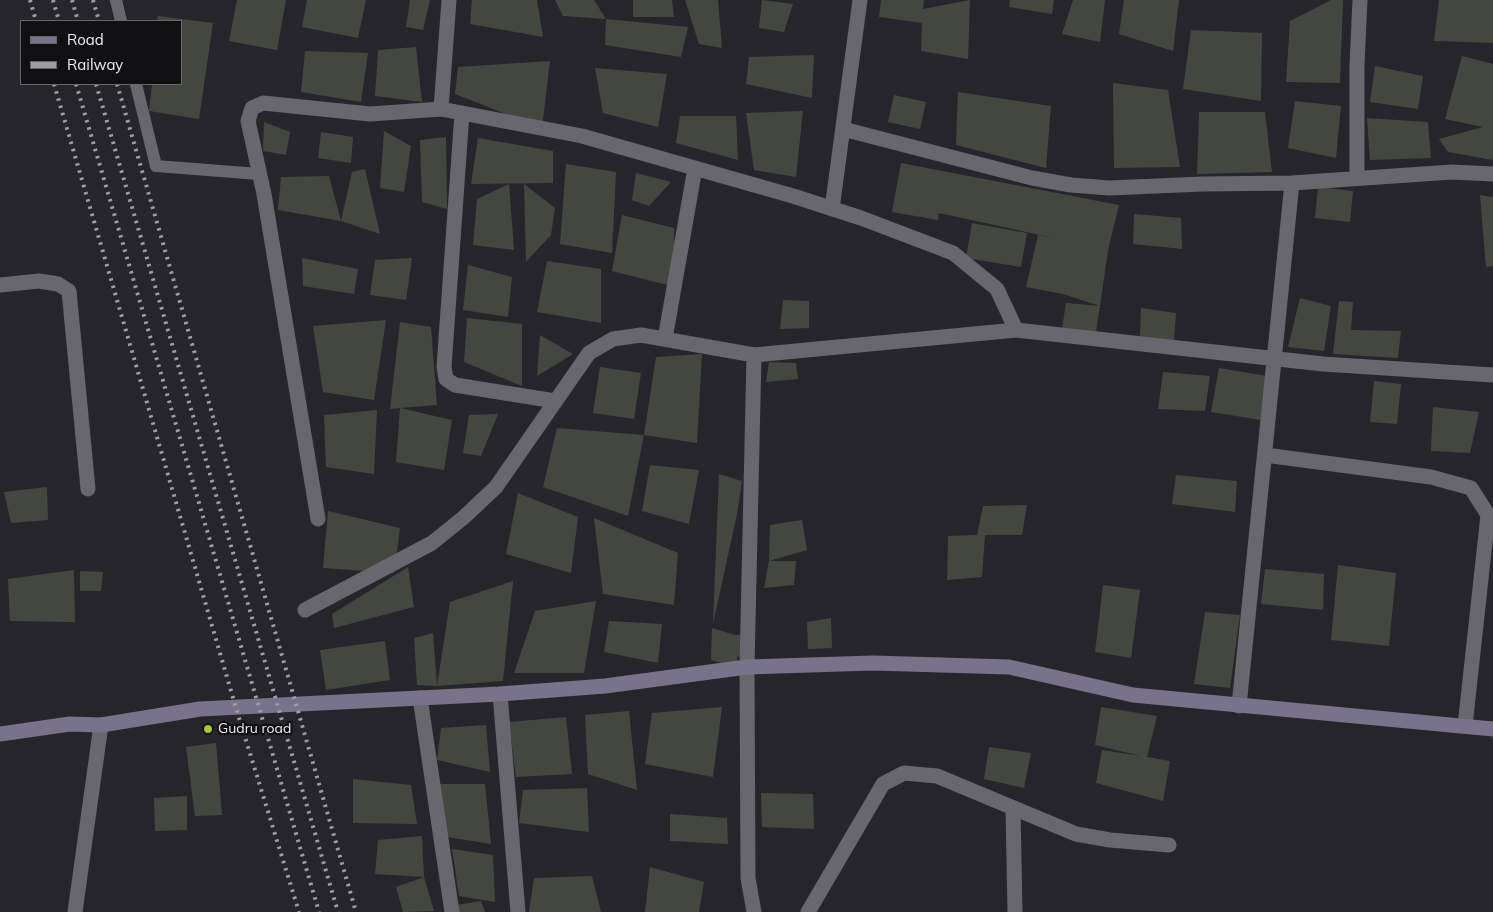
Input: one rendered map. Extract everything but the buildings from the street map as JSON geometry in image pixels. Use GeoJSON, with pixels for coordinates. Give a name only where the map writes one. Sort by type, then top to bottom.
{"type":"FeatureCollection","features":[{"type":"Feature","properties":{"kind":"street"},"geometry":{"type":"LineString","coordinates":[[441,109],[449,0]]}},
{"type":"Feature","properties":{"kind":"street"},"geometry":{"type":"LineString","coordinates":[[832,209],[860,0]]}},
{"type":"Feature","properties":{"kind":"street"},"geometry":{"type":"LineString","coordinates":[[1357,178],[1357,65],[1360,0]]}},
{"type":"Feature","properties":{"kind":"street"},"geometry":{"type":"LineString","coordinates":[[318,519],[260,174],[248,121],[252,108],[263,103],[370,114],[441,109],[582,136],[832,209],[953,253],[996,289],[1016,330]]}},
{"type":"Feature","properties":{"kind":"street"},"geometry":{"type":"LineString","coordinates":[[462,113],[444,366],[446,379],[455,385],[555,401]]}},
{"type":"Feature","properties":{"kind":"street"},"geometry":{"type":"LineString","coordinates":[[843,129],[1032,178],[1071,185],[1108,188],[1292,183],[1452,172],[1493,174]]}},
{"type":"Feature","properties":{"kind":"street"},"geometry":{"type":"LineString","coordinates":[[665,339],[695,168]]}},
{"type":"Feature","properties":{"kind":"street"},"geometry":{"type":"LineString","coordinates":[[1239,706],[1292,183]]}},
{"type":"Feature","properties":{"kind":"street"},"geometry":{"type":"LineString","coordinates":[[0,285],[39,280],[58,284],[69,291],[88,489]]}},
{"type":"Feature","properties":{"kind":"street"},"geometry":{"type":"LineString","coordinates":[[305,610],[432,543],[463,518],[496,487],[589,353],[613,339],[641,335],[754,355],[1016,330],[1275,359],[1493,375]]}},
{"type":"Feature","properties":{"kind":"street"},"geometry":{"type":"LineString","coordinates":[[754,355],[748,667],[748,878],[754,912]]}},
{"type":"Feature","properties":{"kind":"street"},"geometry":{"type":"LineString","coordinates":[[1265,455],[1431,478],[1471,488],[1488,515],[1465,726]]}},
{"type":"Feature","properties":{"kind":"street"},"geometry":{"type":"LineString","coordinates":[[0,734],[70,724],[102,725],[200,709],[500,694],[605,686],[748,667],[873,663],[1009,667],[1133,695],[1493,728]]}},
{"type":"Feature","properties":{"kind":"street"},"geometry":{"type":"LineString","coordinates":[[500,694],[518,912]]}},
{"type":"Feature","properties":{"kind":"street"},"geometry":{"type":"LineString","coordinates":[[420,698],[452,912]]}},
{"type":"Feature","properties":{"kind":"street"},"geometry":{"type":"LineString","coordinates":[[75,912],[102,725]]}},
{"type":"Feature","properties":{"kind":"street"},"geometry":{"type":"LineString","coordinates":[[808,912],[884,784],[904,773],[937,776],[1076,834],[1110,840],[1169,845]]}},
{"type":"Feature","properties":{"kind":"street"},"geometry":{"type":"LineString","coordinates":[[1013,808],[1015,912]]}},
{"type":"Feature","properties":{"kind":"lane"},"geometry":{"type":"LineString","coordinates":[[116,0],[121,20]]}},
{"type":"Feature","properties":{"kind":"lane"},"geometry":{"type":"LineString","coordinates":[[136,85],[156,166],[260,174]]}},
{"type":"Feature","properties":{"kind":"railway"},"geometry":{"type":"LineString","coordinates":[[30,0],[36,20]]}},
{"type":"Feature","properties":{"kind":"railway"},"geometry":{"type":"LineString","coordinates":[[53,0],[59,20]]}},
{"type":"Feature","properties":{"kind":"railway"},"geometry":{"type":"LineString","coordinates":[[72,0],[78,20]]}},
{"type":"Feature","properties":{"kind":"railway"},"geometry":{"type":"LineString","coordinates":[[93,0],[99,20]]}},
{"type":"Feature","properties":{"kind":"railway"},"geometry":{"type":"LineString","coordinates":[[54,85],[236,708],[299,912]]}},
{"type":"Feature","properties":{"kind":"railway"},"geometry":{"type":"LineString","coordinates":[[76,85],[319,912]]}},
{"type":"Feature","properties":{"kind":"railway"},"geometry":{"type":"LineString","coordinates":[[96,85],[338,912]]}},
{"type":"Feature","properties":{"kind":"railway"},"geometry":{"type":"LineString","coordinates":[[117,85],[356,912]]}},
{"type":"Feature","properties":{"kind":"place","name":"Gudru road"},"geometry":{"type":"Point","coordinates":[208,729]}}]}
